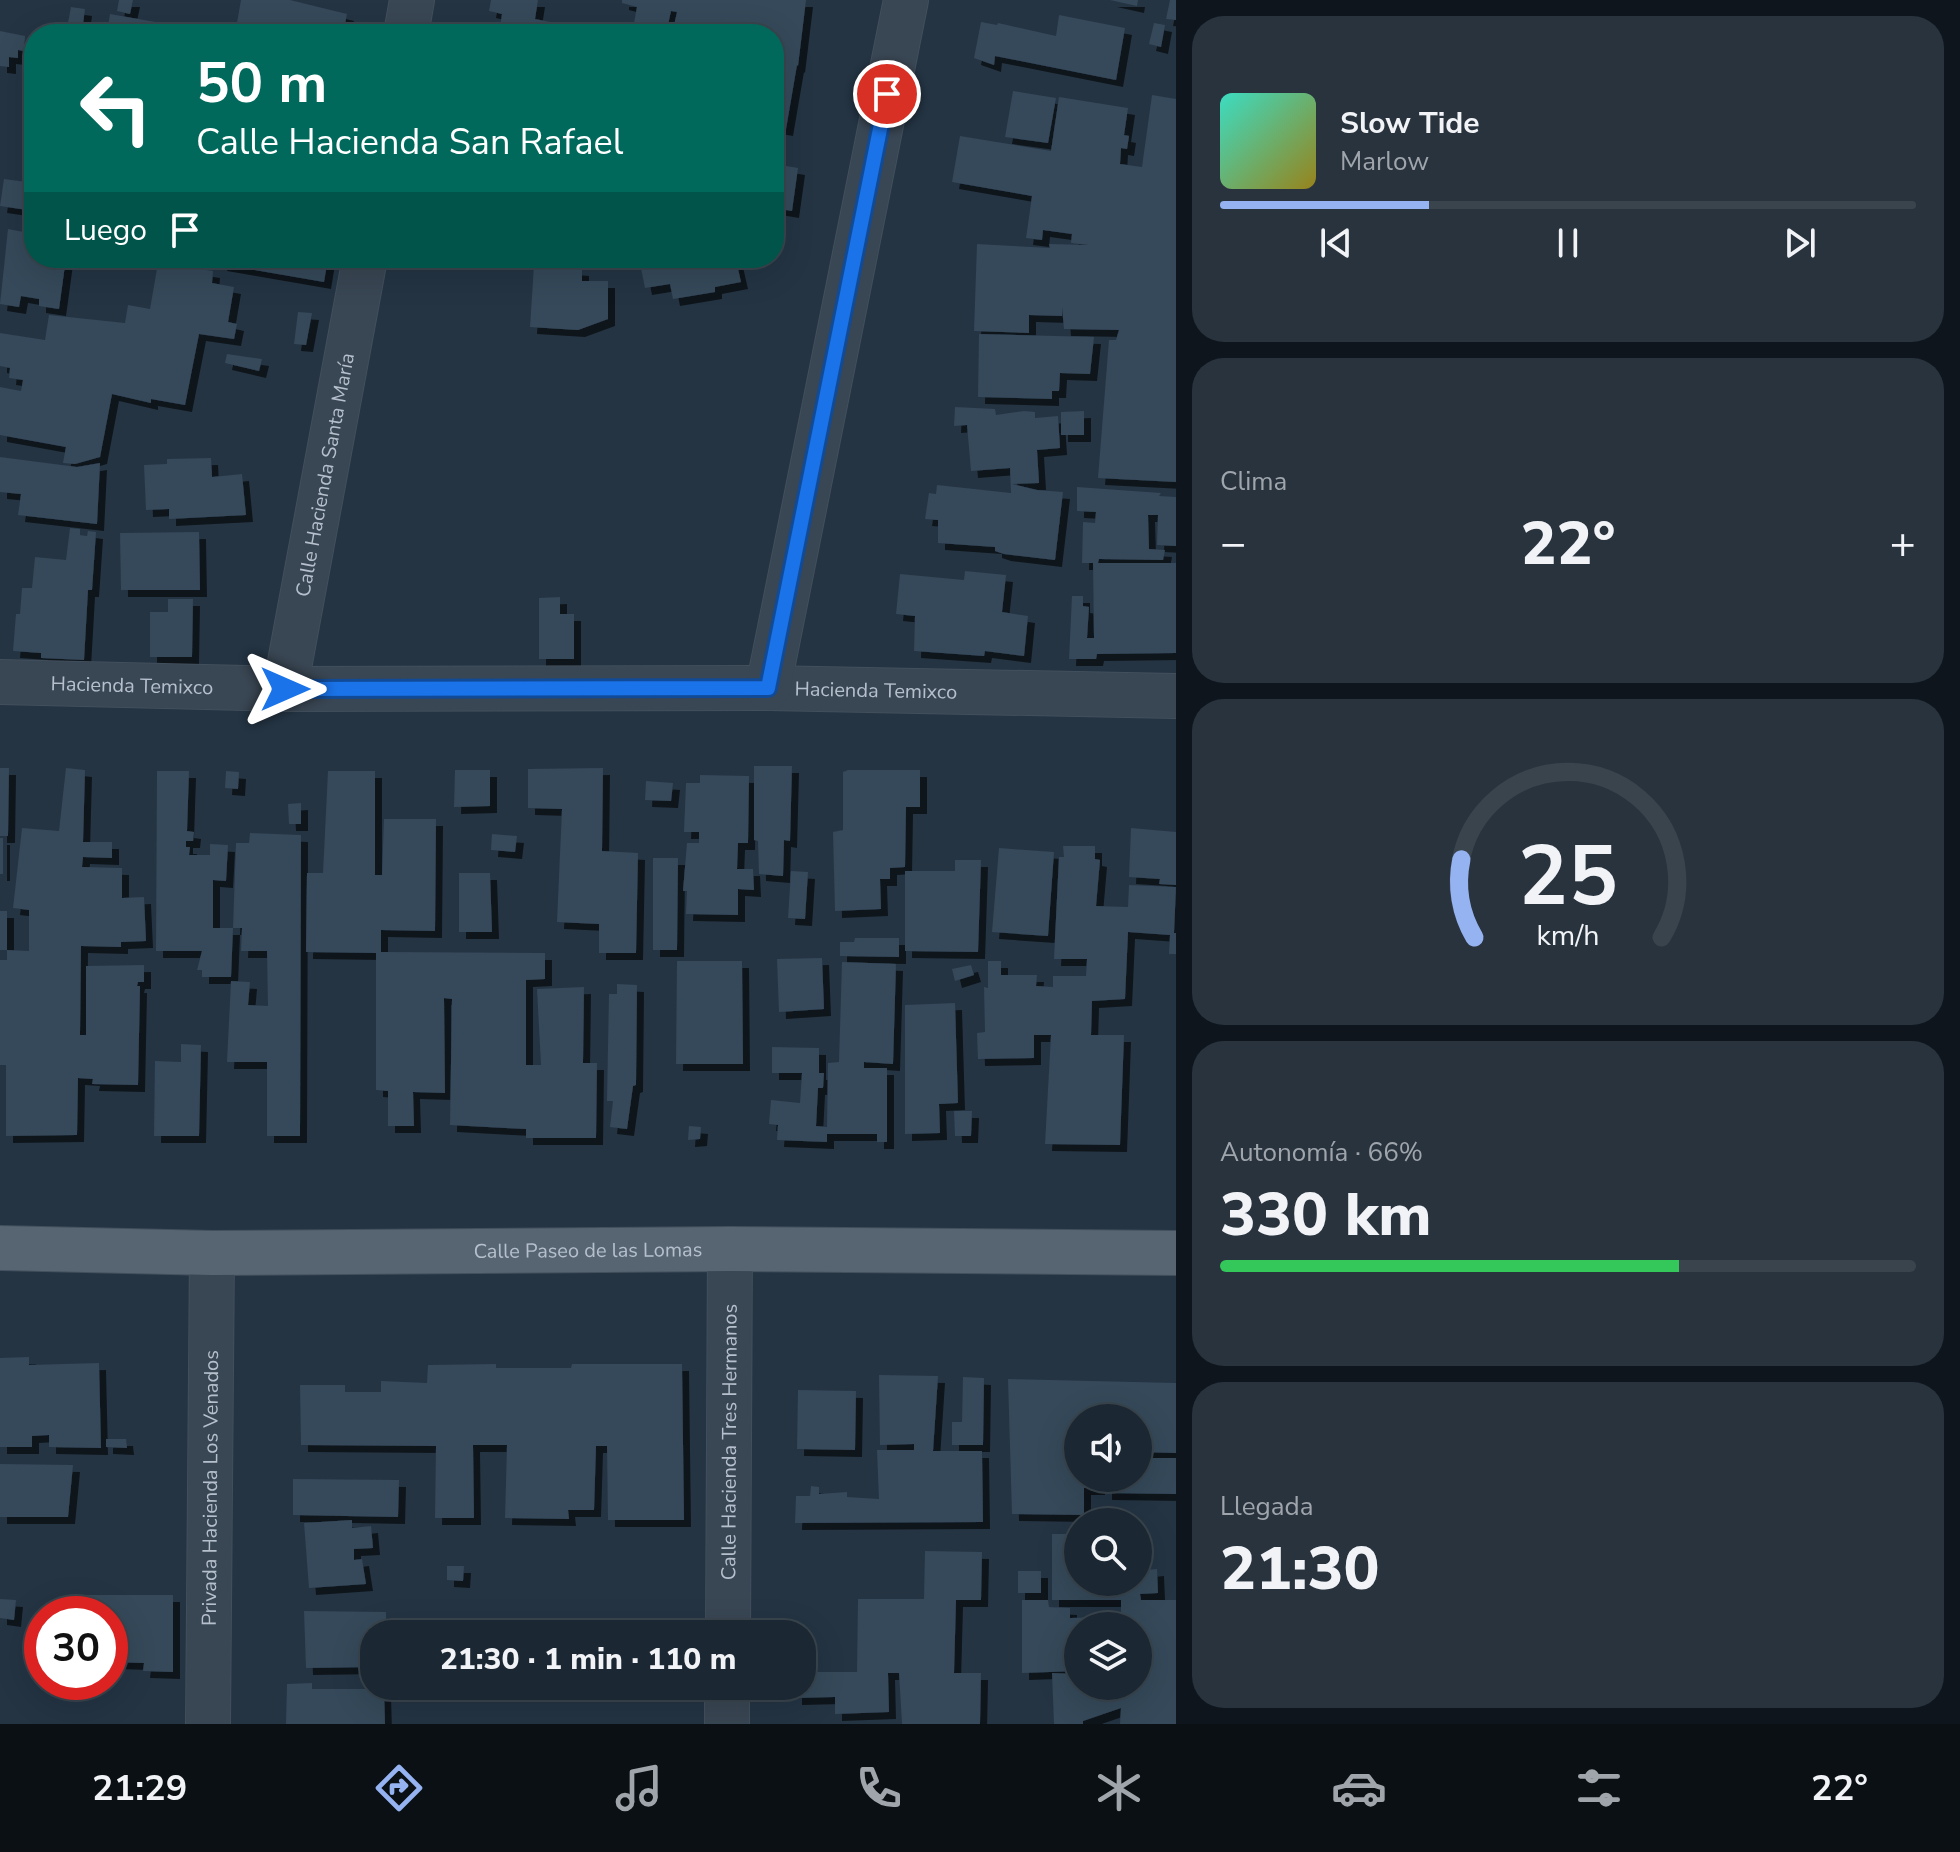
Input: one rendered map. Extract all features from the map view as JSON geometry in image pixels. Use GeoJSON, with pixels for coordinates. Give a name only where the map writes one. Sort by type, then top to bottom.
{"type":"FeatureCollection","features":[{"type":"Feature","properties":{"kind":"main road","name":"Calle Paseo de las Lomas"},"geometry":{"type":"LineString","coordinates":[[0,1248],[212,1253],[730,1249],[1176,1253]]}},
{"type":"Feature","properties":{"kind":"street"},"geometry":{"type":"LineString","coordinates":[[408,24],[412,0]]}},
{"type":"Feature","properties":{"kind":"street"},"geometry":{"type":"LineString","coordinates":[[768,688],[906,0]]}},
{"type":"Feature","properties":{"kind":"street","name":"Calle Hacienda Santa María"},"geometry":{"type":"LineString","coordinates":[[285,689],[363,268]]}},
{"type":"Feature","properties":{"kind":"street","name":"Hacienda Temixco"},"geometry":{"type":"LineString","coordinates":[[0,682],[285,689],[768,688],[1176,696]]}},
{"type":"Feature","properties":{"kind":"street","name":"Calle Hacienda Tres Hermanos"},"geometry":{"type":"LineString","coordinates":[[728,1620],[730,1249]]}},
{"type":"Feature","properties":{"kind":"street","name":"Privada Hacienda Los Venados"},"geometry":{"type":"LineString","coordinates":[[208,1724],[212,1253]]}},
{"type":"Feature","properties":{"kind":"street"},"geometry":{"type":"LineString","coordinates":[[727,1700],[727,1724]]}},
{"type":"Feature","properties":{"kind":"building"},"geometry":{"type":"Polygon","coordinates":[[[119,0],[133,0],[130,14],[117,11],[119,0]]]}},
{"type":"Feature","properties":{"kind":"building"},"geometry":{"type":"Polygon","coordinates":[[[241,0],[290,0],[347,14],[345,24],[237,24],[241,0]]]}},
{"type":"Feature","properties":{"kind":"building"},"geometry":{"type":"Polygon","coordinates":[[[491,0],[538,0],[535,19],[560,24],[500,24],[502,14],[489,11],[491,0]]]}},
{"type":"Feature","properties":{"kind":"building"},"geometry":{"type":"Polygon","coordinates":[[[622,0],[806,0],[786,129],[784,24],[674,24],[677,12],[671,11],[668,24],[634,24],[637,7],[622,3],[622,0]]]}},
{"type":"Feature","properties":{"kind":"building"},"geometry":{"type":"Polygon","coordinates":[[[1110,0],[1138,0],[1137,6],[1110,0]]]}},
{"type":"Feature","properties":{"kind":"building"},"geometry":{"type":"Polygon","coordinates":[[[1170,0],[1176,0],[1176,20],[1166,19],[1170,0]]]}},
{"type":"Feature","properties":{"kind":"building"},"geometry":{"type":"Polygon","coordinates":[[[71,7],[85,9],[83,24],[68,23],[71,7]]]}},
{"type":"Feature","properties":{"kind":"building"},"geometry":{"type":"Polygon","coordinates":[[[110,14],[167,24],[108,24],[110,14]]]}},
{"type":"Feature","properties":{"kind":"building"},"geometry":{"type":"Polygon","coordinates":[[[1059,15],[1125,28],[1116,80],[995,56],[994,65],[974,58],[981,22],[1056,36],[1059,15]]]}},
{"type":"Feature","properties":{"kind":"building"},"geometry":{"type":"Polygon","coordinates":[[[1154,23],[1165,25],[1161,47],[1149,44],[1154,23]]]}},
{"type":"Feature","properties":{"kind":"building"},"geometry":{"type":"Polygon","coordinates":[[[0,31],[24,36],[24,51],[18,50],[18,58],[9,57],[9,67],[0,66],[0,31]]]}},
{"type":"Feature","properties":{"kind":"building"},"geometry":{"type":"Polygon","coordinates":[[[1013,91],[1056,98],[1048,143],[1005,137],[1013,91]]]}},
{"type":"Feature","properties":{"kind":"building"},"geometry":{"type":"Polygon","coordinates":[[[1152,95],[1176,99],[1176,482],[1098,478],[1109,340],[1116,340],[1119,330],[1064,329],[1062,307],[1062,316],[1029,315],[1029,333],[974,331],[977,244],[1050,248],[1049,244],[1088,245],[1071,243],[1072,234],[1043,230],[1042,240],[1026,238],[1032,196],[952,182],[960,136],[1051,151],[1059,97],[1128,108],[1124,135],[1129,136],[1127,149],[1121,148],[1120,164],[1142,167],[1152,95]]]}},
{"type":"Feature","properties":{"kind":"building"},"geometry":{"type":"Polygon","coordinates":[[[784,166],[798,168],[792,211],[784,210],[784,166]]]}},
{"type":"Feature","properties":{"kind":"building"},"geometry":{"type":"Polygon","coordinates":[[[4,179],[24,182],[24,210],[0,206],[4,179]]]}},
{"type":"Feature","properties":{"kind":"building"},"geometry":{"type":"Polygon","coordinates":[[[8,229],[24,232],[24,268],[65,268],[59,309],[39,306],[39,299],[21,296],[19,307],[0,304],[8,229]]]}},
{"type":"Feature","properties":{"kind":"building"},"geometry":{"type":"Polygon","coordinates":[[[157,268],[213,271],[212,283],[234,287],[228,322],[237,324],[234,339],[199,334],[185,405],[151,399],[151,403],[112,394],[100,457],[75,464],[63,463],[66,447],[0,435],[0,387],[21,391],[23,380],[9,378],[10,368],[0,366],[0,333],[45,340],[49,315],[125,323],[128,305],[150,309],[157,268]]]}},
{"type":"Feature","properties":{"kind":"building"},"geometry":{"type":"Polygon","coordinates":[[[243,268],[326,268],[324,282],[243,268]]]}},
{"type":"Feature","properties":{"kind":"building"},"geometry":{"type":"Polygon","coordinates":[[[534,268],[582,269],[582,281],[608,281],[608,319],[578,330],[530,327],[534,268]]]}},
{"type":"Feature","properties":{"kind":"building"},"geometry":{"type":"Polygon","coordinates":[[[641,268],[738,268],[741,282],[715,287],[715,292],[673,299],[670,284],[645,288],[641,268]]]}},
{"type":"Feature","properties":{"kind":"building"},"geometry":{"type":"Polygon","coordinates":[[[298,312],[312,313],[306,345],[294,344],[298,312]]]}},
{"type":"Feature","properties":{"kind":"building"},"geometry":{"type":"Polygon","coordinates":[[[979,334],[1094,337],[1090,374],[1060,373],[1059,391],[1052,391],[1052,399],[978,397],[979,334]]]}},
{"type":"Feature","properties":{"kind":"building"},"geometry":{"type":"Polygon","coordinates":[[[227,354],[262,359],[259,371],[225,363],[227,354]]]}},
{"type":"Feature","properties":{"kind":"building"},"geometry":{"type":"Polygon","coordinates":[[[955,407],[995,409],[996,415],[1024,411],[1035,412],[1035,418],[1058,416],[1060,448],[1037,450],[1039,483],[1012,484],[1063,492],[1055,560],[1004,554],[995,551],[995,547],[938,543],[938,520],[925,519],[929,493],[936,494],[937,485],[1011,493],[1010,468],[971,471],[967,425],[954,426],[955,407]]]}},
{"type":"Feature","properties":{"kind":"building"},"geometry":{"type":"Polygon","coordinates":[[[1084,411],[1084,435],[1061,435],[1061,412],[1084,411]]]}},
{"type":"Feature","properties":{"kind":"building"},"geometry":{"type":"Polygon","coordinates":[[[0,457],[77,467],[100,463],[97,524],[18,515],[21,494],[0,492],[0,457]]]}},
{"type":"Feature","properties":{"kind":"building"},"geometry":{"type":"Polygon","coordinates":[[[211,458],[212,477],[242,474],[246,515],[169,519],[169,509],[146,510],[144,465],[167,464],[167,459],[211,458]]]}},
{"type":"Feature","properties":{"kind":"building"},"geometry":{"type":"Polygon","coordinates":[[[1077,487],[1161,493],[1159,496],[1176,497],[1176,546],[1157,545],[1158,515],[1148,515],[1149,549],[1165,550],[1163,560],[1099,559],[1098,563],[1176,563],[1176,653],[1097,654],[1096,659],[1069,659],[1072,596],[1083,596],[1083,606],[1089,607],[1087,638],[1094,638],[1093,563],[1082,563],[1083,522],[1095,523],[1096,512],[1077,511],[1077,487]]]}},
{"type":"Feature","properties":{"kind":"building"},"geometry":{"type":"Polygon","coordinates":[[[70,528],[80,529],[80,535],[87,536],[88,531],[96,532],[92,590],[88,590],[84,660],[41,658],[41,653],[13,651],[22,588],[32,588],[35,557],[66,560],[70,528]]]}},
{"type":"Feature","properties":{"kind":"building"},"geometry":{"type":"Polygon","coordinates":[[[199,532],[200,590],[121,590],[120,533],[199,532]]]}},
{"type":"Feature","properties":{"kind":"building"},"geometry":{"type":"Polygon","coordinates":[[[965,571],[1006,575],[1002,612],[1028,616],[1024,656],[985,651],[984,656],[914,651],[915,616],[896,614],[900,574],[964,580],[965,571]]]}},
{"type":"Feature","properties":{"kind":"building"},"geometry":{"type":"Polygon","coordinates":[[[560,597],[560,614],[574,614],[574,659],[539,659],[539,598],[560,597]]]}},
{"type":"Feature","properties":{"kind":"building"},"geometry":{"type":"Polygon","coordinates":[[[168,599],[193,599],[192,657],[150,657],[150,612],[168,612],[168,599]]]}},
{"type":"Feature","properties":{"kind":"building"},"geometry":{"type":"Polygon","coordinates":[[[754,766],[792,766],[790,841],[784,840],[783,876],[759,874],[758,841],[754,840],[754,766]]]}},
{"type":"Feature","properties":{"kind":"building"},"geometry":{"type":"Polygon","coordinates":[[[0,768],[9,768],[8,836],[0,836],[0,768]]]}},
{"type":"Feature","properties":{"kind":"building"},"geometry":{"type":"Polygon","coordinates":[[[66,768],[85,770],[83,842],[112,842],[112,858],[83,857],[82,867],[122,868],[122,898],[144,897],[146,941],[121,942],[121,947],[81,946],[80,1035],[86,1035],[86,966],[144,965],[144,982],[138,982],[137,986],[140,986],[138,1085],[92,1084],[93,1079],[78,1078],[77,1135],[6,1136],[6,1065],[0,1065],[0,960],[7,960],[7,950],[29,951],[29,910],[13,908],[22,828],[59,831],[66,768]]]}},
{"type":"Feature","properties":{"kind":"building"},"geometry":{"type":"Polygon","coordinates":[[[603,768],[602,851],[638,853],[636,953],[599,953],[599,924],[557,922],[562,809],[528,808],[528,769],[603,768]]]}},
{"type":"Feature","properties":{"kind":"building"},"geometry":{"type":"Polygon","coordinates":[[[455,770],[490,770],[490,806],[454,807],[455,770]]]}},
{"type":"Feature","properties":{"kind":"building"},"geometry":{"type":"Polygon","coordinates":[[[920,770],[920,807],[906,807],[905,867],[890,868],[890,879],[880,879],[881,909],[835,911],[833,832],[843,830],[843,772],[920,770]]]}},
{"type":"Feature","properties":{"kind":"building"},"geometry":{"type":"Polygon","coordinates":[[[157,771],[189,771],[187,831],[194,832],[193,841],[186,841],[186,847],[190,847],[189,855],[210,855],[210,844],[228,845],[226,881],[213,880],[213,928],[233,928],[231,977],[202,977],[202,970],[197,970],[202,951],[156,951],[157,771]]]}},
{"type":"Feature","properties":{"kind":"building"},"geometry":{"type":"Polygon","coordinates":[[[226,771],[239,772],[238,789],[225,788],[226,771]]]}},
{"type":"Feature","properties":{"kind":"building"},"geometry":{"type":"Polygon","coordinates":[[[328,771],[375,771],[375,875],[382,875],[384,819],[436,819],[435,931],[381,930],[381,952],[545,953],[545,979],[526,980],[526,1065],[541,1065],[537,989],[584,987],[583,1063],[597,1063],[596,1138],[526,1138],[526,1129],[450,1125],[452,999],[444,998],[445,1093],[413,1092],[414,1126],[388,1126],[388,1091],[376,1090],[376,953],[306,952],[307,873],[323,873],[328,771]]]}},
{"type":"Feature","properties":{"kind":"building"},"geometry":{"type":"Polygon","coordinates":[[[700,775],[749,776],[748,843],[738,843],[737,869],[753,869],[754,890],[738,889],[738,915],[686,914],[687,891],[683,891],[687,843],[699,843],[699,832],[684,832],[686,783],[700,783],[700,775]]]}},
{"type":"Feature","properties":{"kind":"building"},"geometry":{"type":"Polygon","coordinates":[[[646,781],[673,783],[671,801],[645,800],[646,781]]]}},
{"type":"Feature","properties":{"kind":"building"},"geometry":{"type":"Polygon","coordinates":[[[301,803],[301,824],[289,824],[288,804],[301,803]]]}},
{"type":"Feature","properties":{"kind":"building"},"geometry":{"type":"Polygon","coordinates":[[[1131,828],[1176,832],[1176,885],[1159,884],[1160,879],[1129,877],[1131,828]]]}},
{"type":"Feature","properties":{"kind":"building"},"geometry":{"type":"Polygon","coordinates":[[[250,833],[301,835],[300,1136],[267,1136],[267,1062],[227,1062],[231,981],[250,982],[248,1005],[268,1006],[267,951],[241,951],[242,928],[233,928],[236,843],[249,843],[250,833]]]}},
{"type":"Feature","properties":{"kind":"building"},"geometry":{"type":"Polygon","coordinates":[[[492,834],[517,836],[515,852],[491,850],[492,834]]]}},
{"type":"Feature","properties":{"kind":"building"},"geometry":{"type":"Polygon","coordinates":[[[0,838],[3,838],[3,874],[0,874],[0,838]]]}},
{"type":"Feature","properties":{"kind":"building"},"geometry":{"type":"Polygon","coordinates":[[[1063,846],[1095,846],[1095,859],[1100,860],[1096,906],[1128,907],[1129,885],[1176,887],[1176,954],[1169,954],[1170,935],[1128,932],[1125,999],[1092,1001],[1091,1035],[1124,1035],[1120,1145],[1045,1144],[1051,1035],[1034,1035],[1034,1058],[978,1059],[977,1033],[985,1032],[984,987],[988,988],[988,961],[1001,961],[1001,975],[1037,975],[1036,986],[1053,987],[1053,976],[1086,976],[1087,959],[1054,959],[1059,857],[1064,857],[1063,846]]]}},
{"type":"Feature","properties":{"kind":"building"},"geometry":{"type":"Polygon","coordinates":[[[999,848],[1054,852],[1048,936],[992,932],[999,848]]]}},
{"type":"Feature","properties":{"kind":"building"},"geometry":{"type":"Polygon","coordinates":[[[653,858],[678,858],[677,950],[653,950],[653,858]]]}},
{"type":"Feature","properties":{"kind":"building"},"geometry":{"type":"Polygon","coordinates":[[[955,860],[981,860],[978,952],[905,951],[905,871],[955,871],[955,860]]]}},
{"type":"Feature","properties":{"kind":"building"},"geometry":{"type":"Polygon","coordinates":[[[791,871],[808,872],[805,919],[788,918],[791,871]]]}},
{"type":"Feature","properties":{"kind":"building"},"geometry":{"type":"Polygon","coordinates":[[[459,873],[490,873],[492,932],[459,932],[459,873]]]}},
{"type":"Feature","properties":{"kind":"building"},"geometry":{"type":"Polygon","coordinates":[[[0,911],[7,911],[7,950],[0,950],[0,911]]]}},
{"type":"Feature","properties":{"kind":"building"},"geometry":{"type":"Polygon","coordinates":[[[855,938],[899,938],[899,957],[840,956],[840,942],[854,942],[855,938]]]}},
{"type":"Feature","properties":{"kind":"building"},"geometry":{"type":"Polygon","coordinates":[[[822,958],[824,1009],[779,1012],[777,959],[822,958]]]}},
{"type":"Feature","properties":{"kind":"building"},"geometry":{"type":"Polygon","coordinates":[[[677,961],[742,961],[743,1064],[676,1064],[677,961]]]}},
{"type":"Feature","properties":{"kind":"building"},"geometry":{"type":"Polygon","coordinates":[[[842,962],[896,964],[893,1064],[864,1062],[864,1068],[887,1068],[887,1142],[877,1142],[877,1134],[827,1134],[827,1142],[777,1140],[778,1125],[769,1124],[771,1100],[800,1103],[802,1073],[772,1073],[772,1047],[819,1048],[819,1073],[824,1073],[823,1088],[818,1088],[816,1126],[827,1127],[828,1063],[839,1062],[842,962]]]}},
{"type":"Feature","properties":{"kind":"building"},"geometry":{"type":"Polygon","coordinates":[[[971,965],[974,975],[955,981],[952,969],[971,965]]]}},
{"type":"Feature","properties":{"kind":"building"},"geometry":{"type":"Polygon","coordinates":[[[617,984],[637,985],[636,1085],[633,1086],[627,1129],[610,1127],[613,1101],[607,1101],[609,994],[617,994],[617,984]]]}},
{"type":"Feature","properties":{"kind":"building"},"geometry":{"type":"Polygon","coordinates":[[[955,1003],[958,1103],[939,1104],[940,1133],[905,1134],[905,1005],[955,1003]]]}},
{"type":"Feature","properties":{"kind":"building"},"geometry":{"type":"Polygon","coordinates":[[[181,1044],[201,1045],[199,1136],[154,1136],[155,1061],[181,1062],[181,1044]]]}},
{"type":"Feature","properties":{"kind":"building"},"geometry":{"type":"Polygon","coordinates":[[[954,1111],[972,1111],[971,1136],[955,1136],[954,1111]]]}},
{"type":"Feature","properties":{"kind":"building"},"geometry":{"type":"Polygon","coordinates":[[[689,1126],[701,1127],[700,1139],[688,1140],[689,1126]]]}},
{"type":"Feature","properties":{"kind":"building"},"geometry":{"type":"Polygon","coordinates":[[[29,1357],[29,1365],[99,1363],[101,1448],[49,1447],[49,1435],[32,1436],[32,1447],[0,1447],[0,1358],[29,1357]]]}},
{"type":"Feature","properties":{"kind":"building"},"geometry":{"type":"Polygon","coordinates":[[[496,1364],[496,1368],[571,1368],[572,1364],[682,1364],[684,1520],[608,1520],[607,1446],[596,1446],[594,1510],[568,1510],[569,1519],[505,1518],[507,1445],[473,1445],[474,1518],[435,1518],[436,1446],[301,1445],[300,1385],[345,1385],[345,1392],[381,1392],[381,1381],[427,1383],[428,1365],[496,1364]]]}},
{"type":"Feature","properties":{"kind":"building"},"geometry":{"type":"Polygon","coordinates":[[[879,1375],[938,1376],[933,1451],[982,1451],[983,1522],[795,1523],[796,1496],[810,1496],[811,1486],[819,1487],[819,1494],[847,1492],[847,1497],[879,1499],[877,1450],[914,1450],[914,1444],[880,1445],[879,1375]]]}},
{"type":"Feature","properties":{"kind":"building"},"geometry":{"type":"Polygon","coordinates":[[[963,1377],[984,1378],[983,1445],[952,1445],[952,1422],[962,1422],[963,1377]]]}},
{"type":"Feature","properties":{"kind":"building"},"geometry":{"type":"Polygon","coordinates":[[[1008,1379],[1176,1383],[1176,1453],[1152,1452],[1152,1404],[1064,1404],[1064,1492],[1084,1492],[1084,1508],[1064,1508],[1064,1515],[1012,1514],[1008,1379]]]}},
{"type":"Feature","properties":{"kind":"building"},"geometry":{"type":"Polygon","coordinates":[[[798,1390],[856,1391],[855,1450],[797,1449],[798,1390]]]}},
{"type":"Feature","properties":{"kind":"building"},"geometry":{"type":"Polygon","coordinates":[[[106,1439],[126,1439],[127,1448],[106,1447],[106,1439]]]}},
{"type":"Feature","properties":{"kind":"building"},"geometry":{"type":"Polygon","coordinates":[[[1152,1458],[1176,1458],[1176,1494],[1105,1493],[1152,1492],[1152,1458]]]}},
{"type":"Feature","properties":{"kind":"building"},"geometry":{"type":"Polygon","coordinates":[[[0,1464],[73,1465],[68,1517],[0,1517],[0,1464]]]}},
{"type":"Feature","properties":{"kind":"building"},"geometry":{"type":"Polygon","coordinates":[[[293,1479],[399,1480],[398,1517],[293,1515],[293,1479]]]}},
{"type":"Feature","properties":{"kind":"building"},"geometry":{"type":"Polygon","coordinates":[[[352,1520],[352,1528],[371,1526],[373,1548],[354,1549],[354,1560],[362,1559],[366,1584],[309,1588],[304,1523],[352,1520]]]}},
{"type":"Feature","properties":{"kind":"building"},"geometry":{"type":"Polygon","coordinates":[[[1052,1534],[1064,1534],[1064,1596],[1140,1596],[1141,1600],[1176,1600],[1176,1724],[1120,1724],[1121,1708],[1083,1721],[1083,1724],[1054,1724],[1052,1673],[1064,1673],[1064,1700],[1152,1700],[1152,1612],[1121,1612],[1121,1600],[1052,1600],[1052,1534]]]}},
{"type":"Feature","properties":{"kind":"building"},"geometry":{"type":"Polygon","coordinates":[[[925,1551],[982,1552],[981,1600],[956,1600],[954,1673],[981,1673],[980,1724],[902,1724],[899,1673],[888,1673],[889,1712],[835,1714],[835,1697],[816,1697],[816,1672],[857,1672],[858,1599],[924,1599],[925,1551]]]}},
{"type":"Feature","properties":{"kind":"building"},"geometry":{"type":"Polygon","coordinates":[[[447,1566],[464,1566],[463,1581],[447,1580],[447,1566]]]}},
{"type":"Feature","properties":{"kind":"building"},"geometry":{"type":"Polygon","coordinates":[[[1157,1569],[1158,1593],[1152,1593],[1152,1570],[1157,1569]]]}},
{"type":"Feature","properties":{"kind":"building"},"geometry":{"type":"Polygon","coordinates":[[[1018,1571],[1041,1571],[1041,1593],[1018,1593],[1018,1571]]]}},
{"type":"Feature","properties":{"kind":"building"},"geometry":{"type":"Polygon","coordinates":[[[173,1595],[173,1672],[143,1671],[144,1663],[128,1663],[128,1596],[67,1596],[173,1595]]]}},
{"type":"Feature","properties":{"kind":"building"},"geometry":{"type":"Polygon","coordinates":[[[0,1599],[16,1600],[14,1620],[0,1618],[0,1599]]]}},
{"type":"Feature","properties":{"kind":"building"},"geometry":{"type":"Polygon","coordinates":[[[1022,1600],[1048,1600],[1049,1607],[1070,1608],[1070,1612],[1064,1612],[1064,1672],[1022,1673],[1022,1600]]]}},
{"type":"Feature","properties":{"kind":"building"},"geometry":{"type":"Polygon","coordinates":[[[304,1611],[386,1612],[386,1620],[360,1620],[360,1667],[306,1668],[304,1611]]]}},
{"type":"Feature","properties":{"kind":"building"},"geometry":{"type":"Polygon","coordinates":[[[312,1683],[312,1689],[360,1689],[360,1700],[384,1700],[385,1724],[286,1724],[287,1684],[312,1683]]]}},
{"type":"Feature","properties":{"kind":"route"},"geometry":{"type":"LineString","coordinates":[[285,689],[768,688],[887,94]]}}]}
